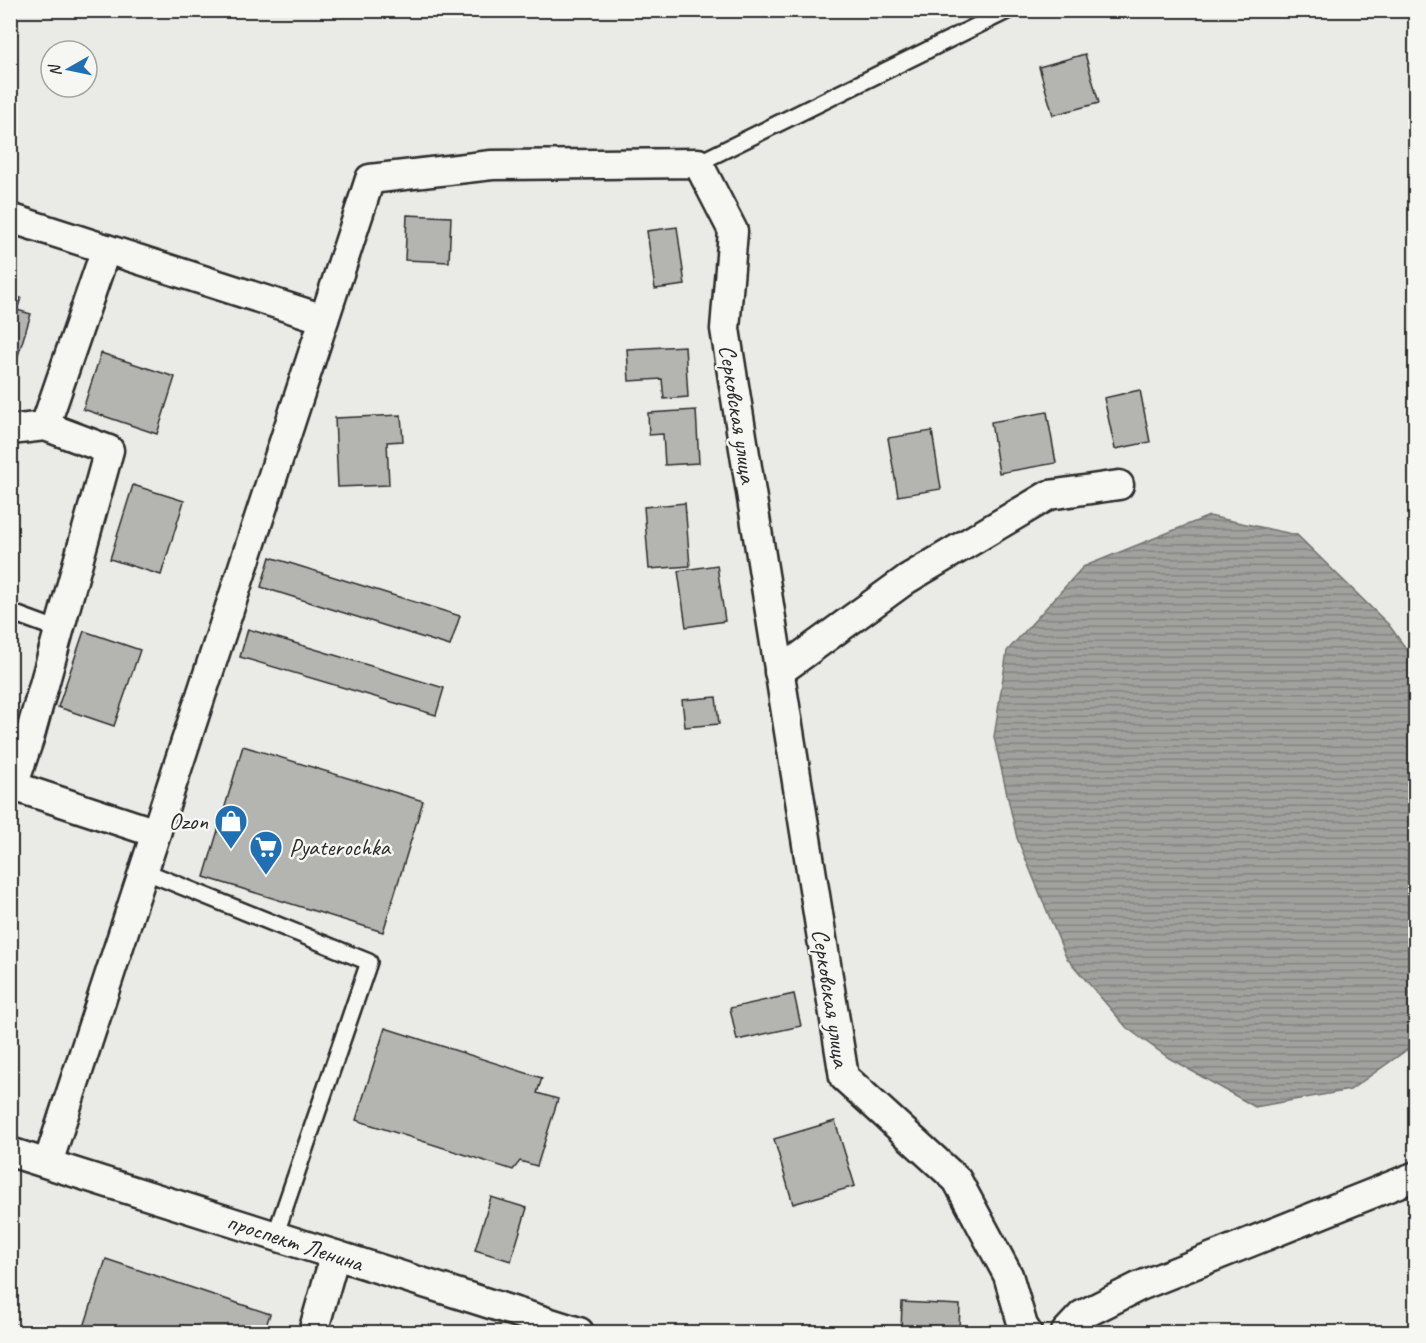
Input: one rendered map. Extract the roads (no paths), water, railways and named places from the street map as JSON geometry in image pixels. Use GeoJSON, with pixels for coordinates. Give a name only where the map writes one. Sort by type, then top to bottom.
{"type":"FeatureCollection","features":[{"type":"Feature","properties":{"kind":"street"},"geometry":{"type":"LineString","coordinates":[[48,1163],[370,179],[492,165],[698,163]]}},
{"type":"Feature","properties":{"kind":"street","name":"Серковская улица"},"geometry":{"type":"LineString","coordinates":[[698,163],[733,231],[725,329],[843,1077],[957,1180],[1008,1275],[1023,1326],[1027,1332]]}},
{"type":"Feature","properties":{"kind":"street"},"geometry":{"type":"LineString","coordinates":[[10,218],[324,319]]}},
{"type":"Feature","properties":{"kind":"street"},"geometry":{"type":"LineString","coordinates":[[45,426],[106,249]]}},
{"type":"Feature","properties":{"kind":"street"},"geometry":{"type":"LineString","coordinates":[[10,430],[45,426],[109,450],[29,739],[12,786],[156,833]]}},
{"type":"Feature","properties":{"kind":"street"},"geometry":{"type":"LineString","coordinates":[[779,672],[907,579],[1048,495],[1119,485]]}},
{"type":"Feature","properties":{"kind":"street","name":"проспект Ленина"},"geometry":{"type":"LineString","coordinates":[[10,1152],[579,1332]]}},
{"type":"Feature","properties":{"kind":"street"},"geometry":{"type":"LineString","coordinates":[[1066,1332],[1082,1315],[1140,1286],[1416,1176]]}},
{"type":"Feature","properties":{"kind":"street"},"geometry":{"type":"LineString","coordinates":[[313,1332],[335,1255]]}},
{"type":"Feature","properties":{"kind":"lane"},"geometry":{"type":"LineString","coordinates":[[698,163],[1009,10]]}},
{"type":"Feature","properties":{"kind":"lane"},"geometry":{"type":"LineString","coordinates":[[10,612],[59,630]]}},
{"type":"Feature","properties":{"kind":"lane"},"geometry":{"type":"LineString","coordinates":[[144,871],[369,962],[275,1236]]}},
{"type":"Feature","properties":{"kind":"place","name":"Ozon"},"geometry":{"type":"Point","coordinates":[231,850]}},
{"type":"Feature","properties":{"kind":"place","name":"Pyaterochka"},"geometry":{"type":"Point","coordinates":[266,876]}}]}
